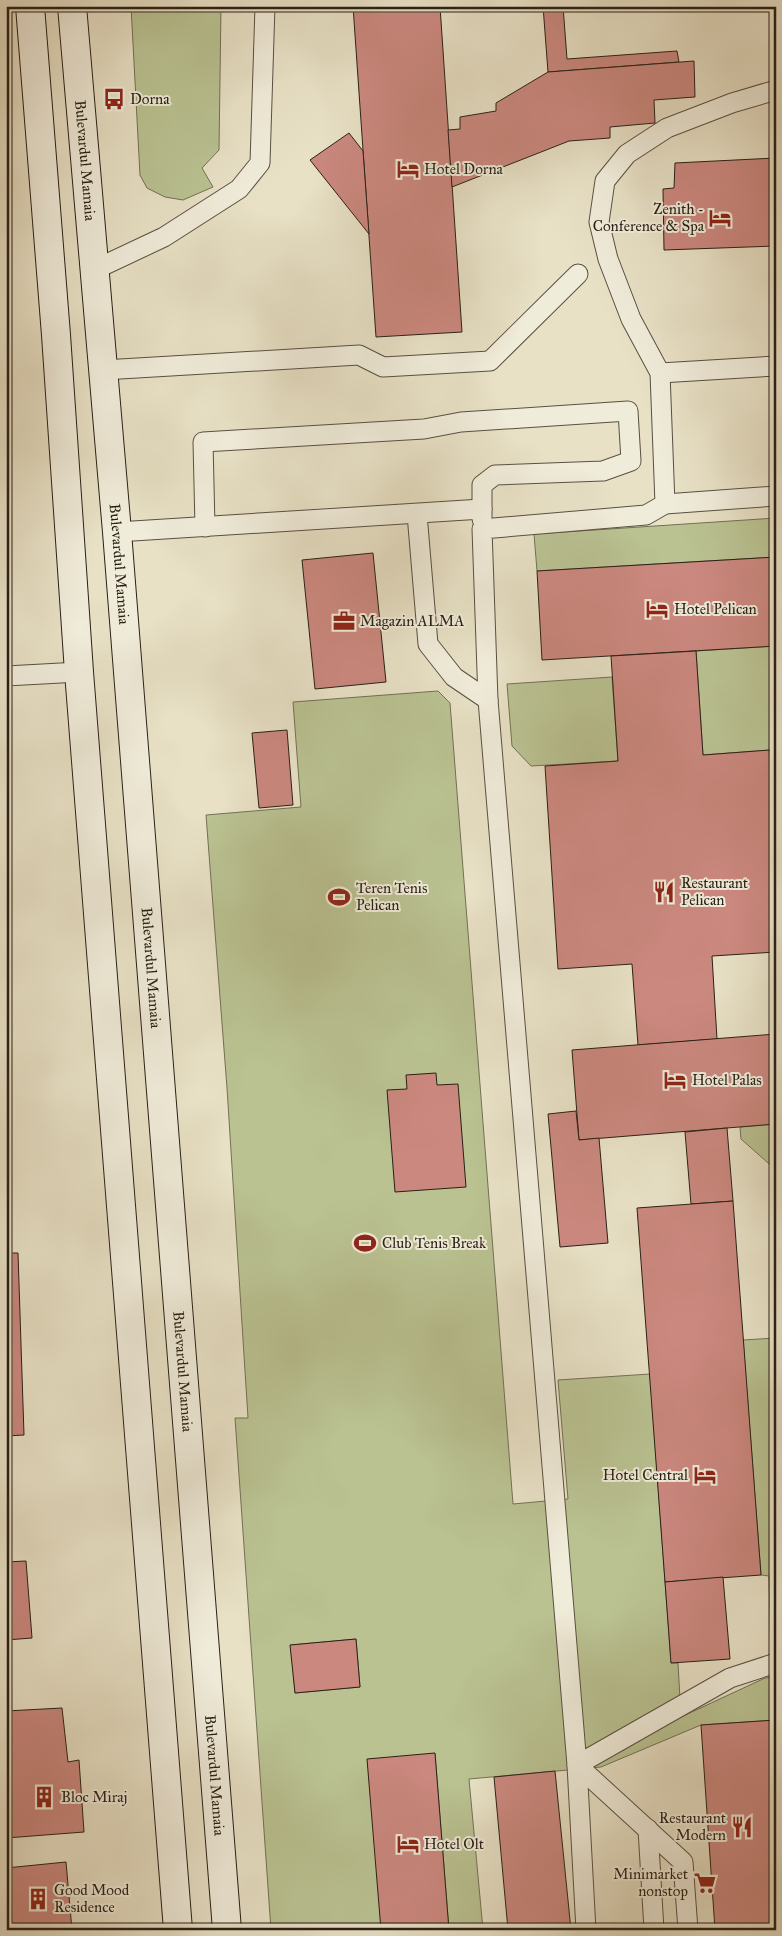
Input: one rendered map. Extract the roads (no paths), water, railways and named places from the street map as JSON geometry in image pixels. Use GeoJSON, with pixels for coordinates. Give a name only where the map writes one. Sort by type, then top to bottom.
{"type":"FeatureCollection","features":[{"type":"Feature","properties":{"kind":"main road"},"geometry":{"type":"LineString","coordinates":[[30,6],[56,335],[79,672],[178,1930]]}},
{"type":"Feature","properties":{"kind":"main road","name":"Bulevardul Mamaia"},"geometry":{"type":"LineString","coordinates":[[72,6],[117,532],[227,1930]]}},
{"type":"Feature","properties":{"kind":"lane"},"geometry":{"type":"LineString","coordinates":[[94,270],[164,237],[239,189],[260,163],[265,6]]}},
{"type":"Feature","properties":{"kind":"lane"},"geometry":{"type":"LineString","coordinates":[[665,504],[660,372],[631,319],[608,259],[599,222],[605,181],[627,154],[667,128],[732,103],[776,90]]}},
{"type":"Feature","properties":{"kind":"lane"},"geometry":{"type":"LineString","coordinates":[[103,370],[359,355],[382,367],[490,361],[578,274]]}},
{"type":"Feature","properties":{"kind":"lane"},"geometry":{"type":"LineString","coordinates":[[660,372],[776,366]]}},
{"type":"Feature","properties":{"kind":"lane"},"geometry":{"type":"LineString","coordinates":[[206,526],[203,442],[424,429],[461,422],[628,412],[631,462],[603,472],[495,475],[482,485],[488,700],[577,1765],[586,1930]]}},
{"type":"Feature","properties":{"kind":"lane"},"geometry":{"type":"LineString","coordinates":[[482,529],[646,515],[665,504],[776,496]]}},
{"type":"Feature","properties":{"kind":"lane"},"geometry":{"type":"LineString","coordinates":[[117,532],[482,509]]}},
{"type":"Feature","properties":{"kind":"lane"},"geometry":{"type":"LineString","coordinates":[[417,514],[428,644],[454,677],[488,700]]}},
{"type":"Feature","properties":{"kind":"lane"},"geometry":{"type":"LineString","coordinates":[[6,676],[79,672]]}},
{"type":"Feature","properties":{"kind":"lane"},"geometry":{"type":"LineString","coordinates":[[577,1765],[730,1678],[776,1663]]}},
{"type":"Feature","properties":{"kind":"lane"},"geometry":{"type":"LineString","coordinates":[[577,1765],[684,1862],[688,1930]]}},
{"type":"Feature","properties":{"kind":"lane"},"geometry":{"type":"LineString","coordinates":[[648,1829],[654,1930]]}},
{"type":"Feature","properties":{"kind":"place","name":"Dorna"},"geometry":{"type":"Point","coordinates":[114,99]}},
{"type":"Feature","properties":{"kind":"place","name":"Hotel Dorna"},"geometry":{"type":"Point","coordinates":[408,169]}},
{"type":"Feature","properties":{"kind":"place","name":"Zenith - Conference & Spa"},"geometry":{"type":"Point","coordinates":[720,218]}},
{"type":"Feature","properties":{"kind":"place","name":"Hotel Pelican"},"geometry":{"type":"Point","coordinates":[657,609]}},
{"type":"Feature","properties":{"kind":"place","name":"Magazin ALMA"},"geometry":{"type":"Point","coordinates":[344,621]}},
{"type":"Feature","properties":{"kind":"place","name":"Restaurant Pelican"},"geometry":{"type":"Point","coordinates":[664,892]}},
{"type":"Feature","properties":{"kind":"place","name":"Teren Tenis Pelican"},"geometry":{"type":"Point","coordinates":[339,897]}},
{"type":"Feature","properties":{"kind":"place","name":"Hotel Palas"},"geometry":{"type":"Point","coordinates":[675,1080]}},
{"type":"Feature","properties":{"kind":"place","name":"Club Tenis Break"},"geometry":{"type":"Point","coordinates":[365,1243]}},
{"type":"Feature","properties":{"kind":"place","name":"Hotel Central"},"geometry":{"type":"Point","coordinates":[705,1475]}},
{"type":"Feature","properties":{"kind":"place","name":"Bloc Miraj"},"geometry":{"type":"Point","coordinates":[44,1797]}},
{"type":"Feature","properties":{"kind":"place","name":"Restaurant Modern"},"geometry":{"type":"Point","coordinates":[742,1827]}},
{"type":"Feature","properties":{"kind":"place","name":"Hotel Olt"},"geometry":{"type":"Point","coordinates":[408,1844]}},
{"type":"Feature","properties":{"kind":"place","name":"Minimarket nonstop"},"geometry":{"type":"Point","coordinates":[705,1883]}},
{"type":"Feature","properties":{"kind":"place","name":"Good Mood Residence"},"geometry":{"type":"Point","coordinates":[38,1899]}}]}
